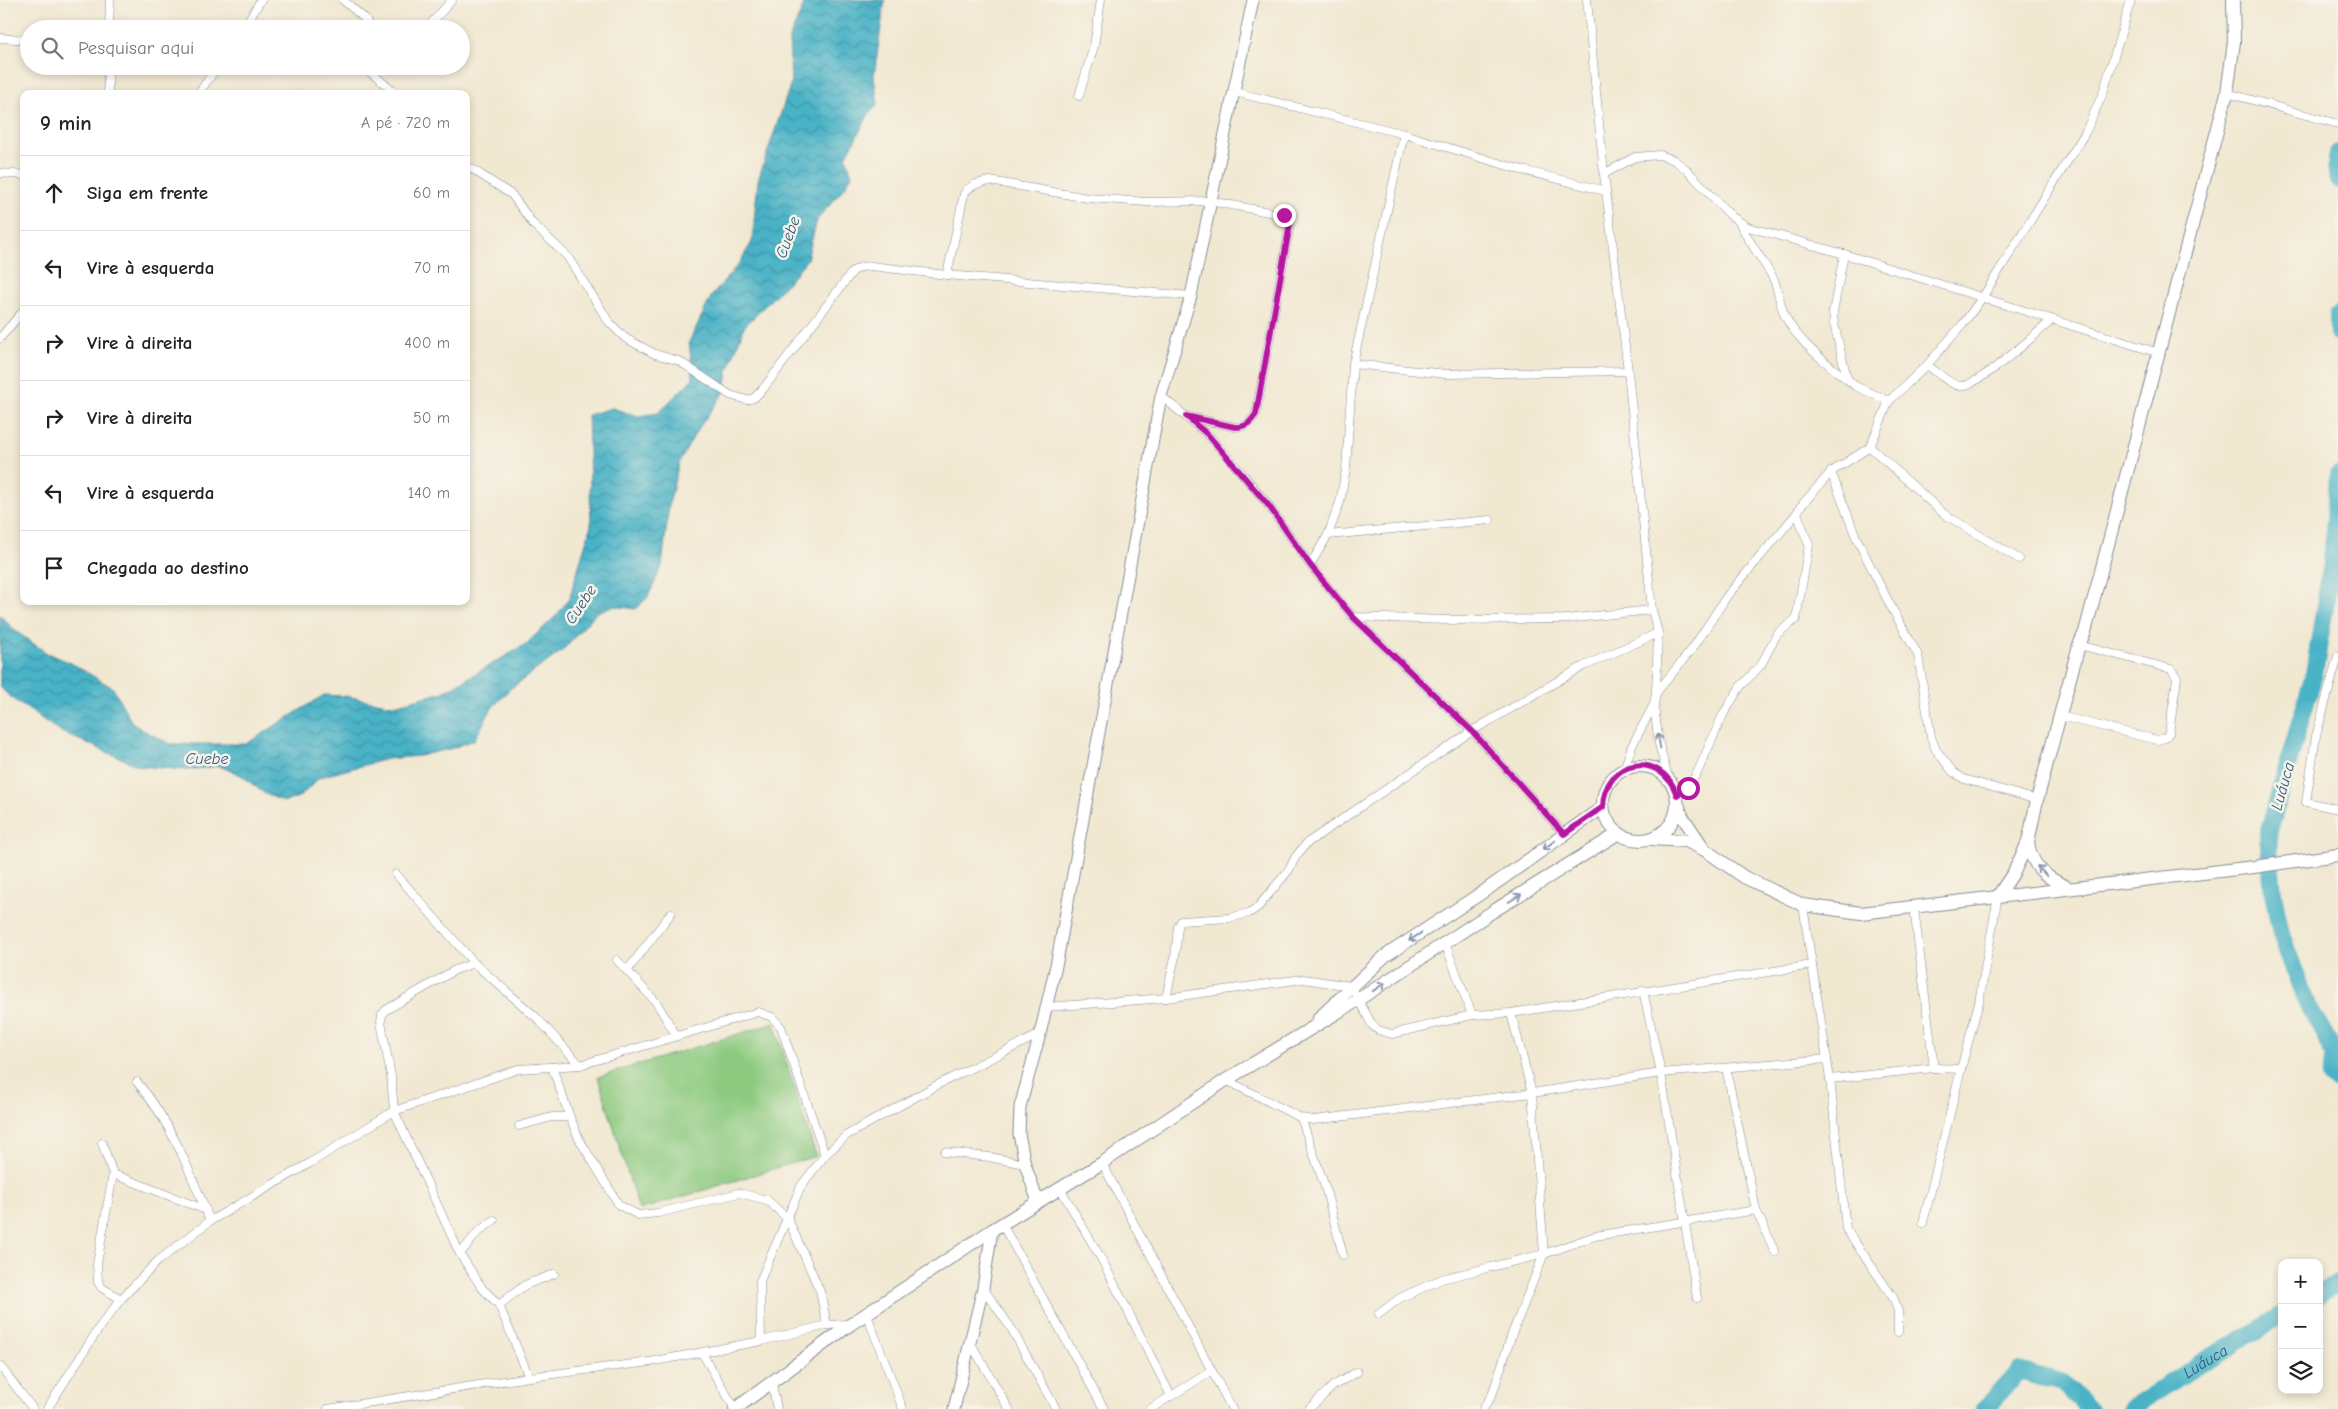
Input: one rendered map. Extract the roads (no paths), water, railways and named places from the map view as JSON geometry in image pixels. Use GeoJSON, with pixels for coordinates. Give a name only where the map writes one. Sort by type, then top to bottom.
{"type":"FeatureCollection","features":[{"type":"Feature","properties":{"kind":"main road"},"geometry":{"type":"LineString","coordinates":[[1038,1202],[1025,1164],[1019,1134],[1020,1107],[1057,961],[1160,396],[1191,296],[1253,0]]}},
{"type":"Feature","properties":{"kind":"main road"},"geometry":{"type":"LineString","coordinates":[[1998,896],[2014,872],[2028,842],[2037,800],[2080,644],[2085,632],[2159,353],[2227,93],[2234,42],[2233,0]]}},
{"type":"Feature","properties":{"kind":"main road"},"geometry":{"type":"LineString","coordinates":[[1705,850],[1682,816],[1668,777],[1658,770],[1636,765],[1614,775],[1607,784],[1603,807],[1606,817],[1619,833],[1629,838],[1640,840],[1651,838],[1686,841],[1705,850],[1744,877],[1803,905],[1861,912],[1914,908],[2338,855]]}},
{"type":"Feature","properties":{"kind":"main road"},"geometry":{"type":"LineString","coordinates":[[1651,838],[1665,831],[1674,819],[1677,799]]}},
{"type":"Feature","properties":{"kind":"main road"},"geometry":{"type":"LineString","coordinates":[[1307,1030],[1351,986],[1385,956],[1486,890],[1603,807]]}},
{"type":"Feature","properties":{"kind":"main road"},"geometry":{"type":"LineString","coordinates":[[735,1409],[772,1384],[851,1324],[997,1227],[1102,1162],[1226,1080],[1358,1000],[1619,833]]}},
{"type":"Feature","properties":{"kind":"main road"},"geometry":{"type":"LineString","coordinates":[[2028,842],[2030,854],[2041,872],[2052,881],[2069,888]]}},
{"type":"Feature","properties":{"kind":"main road"},"geometry":{"type":"LineString","coordinates":[[954,1409],[997,1227]]}},
{"type":"Feature","properties":{"kind":"street"},"geometry":{"type":"LineString","coordinates":[[109,20],[110,0]]}},
{"type":"Feature","properties":{"kind":"street"},"geometry":{"type":"LineString","coordinates":[[248,20],[260,0]]}},
{"type":"Feature","properties":{"kind":"street"},"geometry":{"type":"LineString","coordinates":[[343,0],[364,20]]}},
{"type":"Feature","properties":{"kind":"street"},"geometry":{"type":"LineString","coordinates":[[434,20],[452,0]]}},
{"type":"Feature","properties":{"kind":"street"},"geometry":{"type":"LineString","coordinates":[[1079,96],[1094,46],[1101,0]]}},
{"type":"Feature","properties":{"kind":"street"},"geometry":{"type":"LineString","coordinates":[[1587,0],[1604,174],[1628,371],[1652,610],[1658,633],[1654,704],[1632,746],[1624,769]]}},
{"type":"Feature","properties":{"kind":"street"},"geometry":{"type":"LineString","coordinates":[[1656,693],[1693,648],[1727,596],[1801,506],[1831,472],[1870,447],[1889,401],[1927,365],[1963,324],[1982,298],[2085,132],[2103,93],[2132,0]]}},
{"type":"Feature","properties":{"kind":"street"},"geometry":{"type":"LineString","coordinates":[[0,38],[20,39]]}},
{"type":"Feature","properties":{"kind":"street"},"geometry":{"type":"LineString","coordinates":[[108,75],[108,90]]}},
{"type":"Feature","properties":{"kind":"street"},"geometry":{"type":"LineString","coordinates":[[201,90],[212,75]]}},
{"type":"Feature","properties":{"kind":"street"},"geometry":{"type":"LineString","coordinates":[[373,75],[392,90]]}},
{"type":"Feature","properties":{"kind":"street"},"geometry":{"type":"LineString","coordinates":[[1235,92],[1404,134],[1518,169],[1606,191]]}},
{"type":"Feature","properties":{"kind":"street"},"geometry":{"type":"LineString","coordinates":[[2227,93],[2336,124]]}},
{"type":"Feature","properties":{"kind":"street"},"geometry":{"type":"LineString","coordinates":[[1310,565],[1328,535],[1340,502],[1346,469],[1354,364],[1404,134]]}},
{"type":"Feature","properties":{"kind":"street"},"geometry":{"type":"LineString","coordinates":[[1604,174],[1635,157],[1660,155],[1674,160],[1686,169],[1731,216],[1748,227],[1844,254],[2159,353]]}},
{"type":"Feature","properties":{"kind":"street"},"geometry":{"type":"LineString","coordinates":[[470,168],[512,195],[533,224],[567,256],[616,330],[632,343],[655,354],[679,361],[730,395],[747,400],[754,398],[764,389],[853,271],[861,266],[1191,296]]}},
{"type":"Feature","properties":{"kind":"street"},"geometry":{"type":"LineString","coordinates":[[0,173],[20,175]]}},
{"type":"Feature","properties":{"kind":"street"},"geometry":{"type":"LineString","coordinates":[[947,275],[964,194],[970,187],[990,181],[1088,198],[1147,202],[1210,201],[1284,215],[1290,224],[1256,414],[1250,423],[1243,427],[1235,427],[1186,416]]}},
{"type":"Feature","properties":{"kind":"street"},"geometry":{"type":"LineString","coordinates":[[1739,222],[1751,247],[1774,280],[1781,308],[1792,328],[1822,360],[1850,382],[1889,401]]}},
{"type":"Feature","properties":{"kind":"street"},"geometry":{"type":"LineString","coordinates":[[1844,254],[1833,312],[1834,324],[1847,378],[1850,382]]}},
{"type":"Feature","properties":{"kind":"street"},"geometry":{"type":"LineString","coordinates":[[0,338],[20,315]]}},
{"type":"Feature","properties":{"kind":"street"},"geometry":{"type":"LineString","coordinates":[[1927,365],[1956,385],[1967,386],[2052,320]]}},
{"type":"Feature","properties":{"kind":"street"},"geometry":{"type":"LineString","coordinates":[[1354,364],[1446,374],[1628,371]]}},
{"type":"Feature","properties":{"kind":"street"},"geometry":{"type":"LineString","coordinates":[[1160,396],[1208,435],[1269,506],[1310,565],[1353,617],[1472,731],[1564,834]]}},
{"type":"Feature","properties":{"kind":"street"},"geometry":{"type":"LineString","coordinates":[[1870,447],[1944,514],[2019,559]]}},
{"type":"Feature","properties":{"kind":"street"},"geometry":{"type":"LineString","coordinates":[[1831,472],[1856,537],[1918,655],[1931,737],[1936,750],[1953,772],[1964,779],[2037,800]]}},
{"type":"Feature","properties":{"kind":"street"},"geometry":{"type":"LineString","coordinates":[[1677,799],[1688,788],[1698,772],[1723,715],[1740,688],[1761,665],[1777,634],[1796,619],[1809,545],[1797,513]]}},
{"type":"Feature","properties":{"kind":"street"},"geometry":{"type":"LineString","coordinates":[[1328,535],[1490,520]]}},
{"type":"Feature","properties":{"kind":"street"},"geometry":{"type":"LineString","coordinates":[[1353,617],[1447,620],[1566,620],[1652,610]]}},
{"type":"Feature","properties":{"kind":"street"},"geometry":{"type":"LineString","coordinates":[[1166,998],[1176,957],[1178,927],[1182,921],[1229,918],[1249,913],[1258,907],[1289,870],[1296,856],[1307,843],[1472,731],[1582,667],[1658,633]]}},
{"type":"Feature","properties":{"kind":"street"},"geometry":{"type":"LineString","coordinates":[[2060,716],[2157,740],[2165,738],[2169,733],[2177,678],[2171,669],[2080,644]]}},
{"type":"Feature","properties":{"kind":"street"},"geometry":{"type":"LineString","coordinates":[[2338,656],[2316,736],[2306,802],[2338,809]]}},
{"type":"Feature","properties":{"kind":"street"},"geometry":{"type":"LineString","coordinates":[[1654,704],[1659,744],[1668,777]]}},
{"type":"Feature","properties":{"kind":"street"},"geometry":{"type":"LineString","coordinates":[[396,874],[474,963],[538,1018],[580,1065]]}},
{"type":"Feature","properties":{"kind":"street"},"geometry":{"type":"LineString","coordinates":[[1924,1223],[1961,1069],[1980,1002],[1998,896]]}},
{"type":"Feature","properties":{"kind":"street"},"geometry":{"type":"LineString","coordinates":[[1803,905],[1830,1079],[1846,1229],[1894,1299],[1898,1311],[1898,1332]]}},
{"type":"Feature","properties":{"kind":"street"},"geometry":{"type":"LineString","coordinates":[[1914,908],[1934,1068]]}},
{"type":"Feature","properties":{"kind":"street"},"geometry":{"type":"LineString","coordinates":[[626,971],[671,913]]}},
{"type":"Feature","properties":{"kind":"street"},"geometry":{"type":"LineString","coordinates":[[1446,943],[1472,1015]]}},
{"type":"Feature","properties":{"kind":"street"},"geometry":{"type":"LineString","coordinates":[[617,960],[656,1002],[676,1035]]}},
{"type":"Feature","properties":{"kind":"street"},"geometry":{"type":"LineString","coordinates":[[474,963],[429,984],[382,1015],[381,1022],[391,1076],[394,1111],[460,1254],[482,1288],[499,1305],[529,1377]]}},
{"type":"Feature","properties":{"kind":"street"},"geometry":{"type":"LineString","coordinates":[[1046,1007],[1166,998],[1304,979],[1351,986],[1372,1025],[1378,1030],[1392,1034],[1472,1015],[1512,1013],[1643,990],[1812,965]]}},
{"type":"Feature","properties":{"kind":"street"},"geometry":{"type":"LineString","coordinates":[[1643,990],[1661,1073],[1697,1298]]}},
{"type":"Feature","properties":{"kind":"street"},"geometry":{"type":"LineString","coordinates":[[47,1409],[101,1326],[122,1299],[158,1261],[210,1221],[310,1163],[394,1111],[518,1069],[580,1065],[758,1012],[772,1017],[781,1027],[825,1155]]}},
{"type":"Feature","properties":{"kind":"street"},"geometry":{"type":"LineString","coordinates":[[1483,1409],[1492,1395],[1512,1334],[1544,1254],[1532,1093],[1512,1013]]}},
{"type":"Feature","properties":{"kind":"street"},"geometry":{"type":"LineString","coordinates":[[761,1341],[760,1281],[801,1186],[825,1155],[847,1135],[939,1084],[1040,1034]]}},
{"type":"Feature","properties":{"kind":"street"},"geometry":{"type":"LineString","coordinates":[[1226,1080],[1301,1118],[1314,1120],[1532,1093],[1661,1073],[1827,1059]]}},
{"type":"Feature","properties":{"kind":"street"},"geometry":{"type":"LineString","coordinates":[[552,1067],[579,1139],[619,1205],[638,1215],[658,1213],[739,1193],[767,1200],[788,1219],[820,1291],[827,1326]]}},
{"type":"Feature","properties":{"kind":"street"},"geometry":{"type":"LineString","coordinates":[[1726,1068],[1756,1210],[1775,1252]]}},
{"type":"Feature","properties":{"kind":"street"},"geometry":{"type":"LineString","coordinates":[[1830,1079],[1934,1068],[1961,1069]]}},
{"type":"Feature","properties":{"kind":"street"},"geometry":{"type":"LineString","coordinates":[[136,1082],[155,1104],[174,1139],[210,1221]]}},
{"type":"Feature","properties":{"kind":"street"},"geometry":{"type":"LineString","coordinates":[[520,1126],[552,1117],[570,1117]]}},
{"type":"Feature","properties":{"kind":"street"},"geometry":{"type":"LineString","coordinates":[[1301,1118],[1325,1187],[1344,1255]]}},
{"type":"Feature","properties":{"kind":"street"},"geometry":{"type":"LineString","coordinates":[[102,1143],[113,1174],[97,1264],[98,1282],[102,1288],[122,1299]]}},
{"type":"Feature","properties":{"kind":"street"},"geometry":{"type":"LineString","coordinates":[[945,1152],[989,1156],[1025,1164]]}},
{"type":"Feature","properties":{"kind":"street"},"geometry":{"type":"LineString","coordinates":[[1102,1162],[1232,1409]]}},
{"type":"Feature","properties":{"kind":"street"},"geometry":{"type":"LineString","coordinates":[[113,1174],[206,1210]]}},
{"type":"Feature","properties":{"kind":"street"},"geometry":{"type":"LineString","coordinates":[[1060,1188],[1102,1260],[1171,1396]]}},
{"type":"Feature","properties":{"kind":"street"},"geometry":{"type":"LineString","coordinates":[[1379,1314],[1400,1298],[1442,1279],[1544,1254],[1595,1236],[1686,1223],[1756,1210]]}},
{"type":"Feature","properties":{"kind":"street"},"geometry":{"type":"LineString","coordinates":[[460,1254],[476,1233],[494,1220]]}},
{"type":"Feature","properties":{"kind":"street"},"geometry":{"type":"LineString","coordinates":[[997,1227],[1104,1409]]}},
{"type":"Feature","properties":{"kind":"street"},"geometry":{"type":"LineString","coordinates":[[499,1305],[525,1285],[554,1274]]}},
{"type":"Feature","properties":{"kind":"street"},"geometry":{"type":"LineString","coordinates":[[983,1288],[1011,1328],[1056,1409]]}},
{"type":"Feature","properties":{"kind":"street"},"geometry":{"type":"LineString","coordinates":[[867,1315],[903,1409]]}},
{"type":"Feature","properties":{"kind":"street"},"geometry":{"type":"LineString","coordinates":[[328,1409],[529,1377],[702,1353],[827,1326],[851,1324]]}},
{"type":"Feature","properties":{"kind":"street"},"geometry":{"type":"LineString","coordinates":[[970,1342],[1009,1409]]}},
{"type":"Feature","properties":{"kind":"street"},"geometry":{"type":"LineString","coordinates":[[702,1353],[735,1409]]}},
{"type":"Feature","properties":{"kind":"street"},"geometry":{"type":"LineString","coordinates":[[0,1366],[33,1409]]}},
{"type":"Feature","properties":{"kind":"street"},"geometry":{"type":"LineString","coordinates":[[1150,1409],[1212,1371]]}},
{"type":"Feature","properties":{"kind":"street"},"geometry":{"type":"LineString","coordinates":[[1309,1409],[1333,1386],[1357,1372]]}},
{"type":"Feature","properties":{"kind":"street"},"geometry":{"type":"LineString","coordinates":[[772,1384],[777,1409]]}},
{"type":"Feature","properties":{"kind":"water","name":"Cuebe"},"geometry":{"type":"Polygon","coordinates":[[[806,0],[885,0],[874,76],[878,105],[870,112],[846,157],[852,175],[845,187],[817,220],[807,259],[791,279],[744,327],[728,371],[725,391],[696,432],[679,463],[669,504],[662,566],[648,597],[636,609],[613,606],[597,612],[562,651],[510,689],[492,708],[474,740],[453,748],[419,756],[387,759],[320,777],[301,796],[285,802],[265,794],[241,775],[219,766],[185,770],[139,766],[61,732],[10,697],[0,687],[0,615],[14,630],[47,653],[71,663],[113,688],[131,721],[144,731],[171,744],[246,744],[324,695],[345,696],[393,705],[444,692],[526,644],[557,615],[569,599],[591,525],[588,415],[612,408],[638,416],[658,413],[693,378],[689,342],[711,297],[740,262],[752,242],[758,180],[791,83],[789,39],[806,0]]]}},
{"type":"Feature","properties":{"kind":"waterway","name":"Luáuca"},"geometry":{"type":"LineString","coordinates":[[2338,153],[2336,165],[2338,180]]}},
{"type":"Feature","properties":{"kind":"waterway","name":"Luáuca"},"geometry":{"type":"LineString","coordinates":[[2338,315],[2338,333]]}},
{"type":"Feature","properties":{"kind":"waterway","name":"Luáuca"},"geometry":{"type":"LineString","coordinates":[[2338,475],[2332,563],[2314,674],[2268,834],[2273,893],[2281,934],[2306,1002],[2336,1055],[2330,1077],[2338,1081]]}},
{"type":"Feature","properties":{"kind":"waterway","name":"Luáuca"},"geometry":{"type":"LineString","coordinates":[[2323,1292],[2338,1283]]}},
{"type":"Feature","properties":{"kind":"waterway","name":"Luáuca"},"geometry":{"type":"LineString","coordinates":[[2130,1409],[2201,1363],[2278,1318]]}},
{"type":"Feature","properties":{"kind":"waterway","name":"Luáuca"},"geometry":{"type":"LineString","coordinates":[[1985,1409],[2019,1371],[2063,1383],[2089,1409]]}}]}
